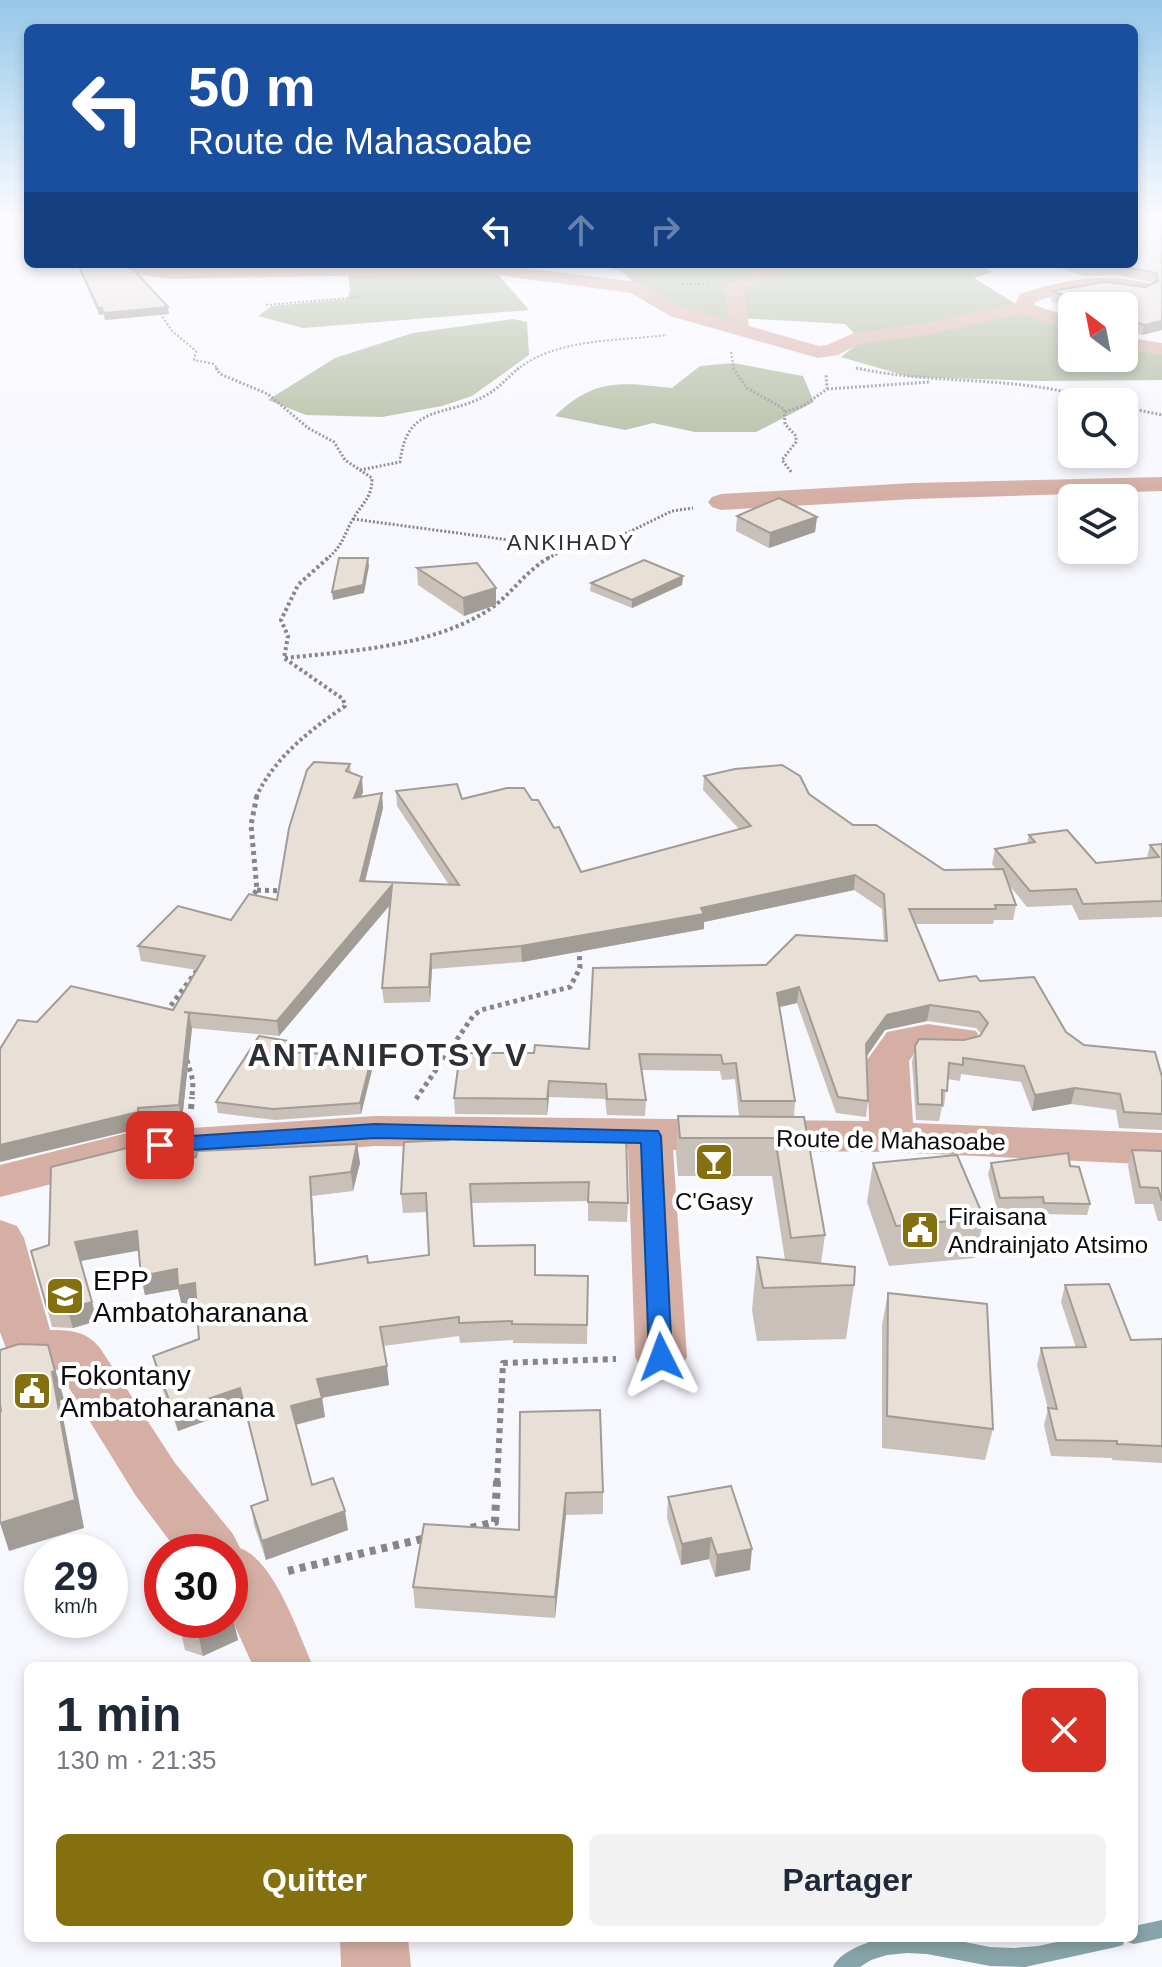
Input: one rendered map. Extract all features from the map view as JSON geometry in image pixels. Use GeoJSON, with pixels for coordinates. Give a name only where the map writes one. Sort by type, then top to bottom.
{"type":"FeatureCollection","features":[{"type":"Feature","properties":{"kind":"street"},"geometry":{"type":"LineString","coordinates":[[677,312],[826,356],[854,339],[926,329],[1005,312]]}},
{"type":"Feature","properties":{"kind":"street"},"geometry":{"type":"LineString","coordinates":[[737,312],[740,331]]}},
{"type":"Feature","properties":{"kind":"street"},"geometry":{"type":"LineString","coordinates":[[1034,312],[1058,320]]}},
{"type":"Feature","properties":{"kind":"street"},"geometry":{"type":"LineString","coordinates":[[1138,345],[1162,349]]}},
{"type":"Feature","properties":{"kind":"street"},"geometry":{"type":"LineString","coordinates":[[721,502],[1162,484]]}},
{"type":"Feature","properties":{"kind":"street"},"geometry":{"type":"LineString","coordinates":[[892,1137],[888,1060],[902,1041],[928,1037],[961,1040]]}},
{"type":"Feature","properties":{"kind":"street","name":"Route de Mahasoabe"},"geometry":{"type":"LineString","coordinates":[[0,1181],[131,1148],[375,1131],[892,1137],[1162,1149]]}},
{"type":"Feature","properties":{"kind":"street"},"geometry":{"type":"LineString","coordinates":[[650,1136],[661,1357]]}},
{"type":"Feature","properties":{"kind":"street"},"geometry":{"type":"LineString","coordinates":[[0,1238],[30,1350],[72,1350],[93,1375],[139,1455],[181,1517],[197,1534]]}},
{"type":"Feature","properties":{"kind":"street"},"geometry":{"type":"LineString","coordinates":[[248,1603],[280,1661]]}},
{"type":"Feature","properties":{"kind":"street"},"geometry":{"type":"LineString","coordinates":[[374,1942],[376,1967]]}},
{"type":"Feature","properties":{"kind":"path"},"geometry":{"type":"LineString","coordinates":[[158,312],[196,351],[194,360],[214,364],[220,374],[268,394],[308,428],[334,442],[345,460],[372,478],[372,495],[353,519],[342,546],[298,585],[281,620],[288,636],[284,658]]}},
{"type":"Feature","properties":{"kind":"path"},"geometry":{"type":"LineString","coordinates":[[359,470],[400,462],[400,442],[418,418],[483,397],[529,360],[673,334],[740,331]]}},
{"type":"Feature","properties":{"kind":"path"},"geometry":{"type":"LineString","coordinates":[[740,331],[732,337],[730,367],[745,386],[784,409],[785,424],[796,436],[796,442],[782,460],[790,472],[817,496]]}},
{"type":"Feature","properties":{"kind":"path"},"geometry":{"type":"LineString","coordinates":[[827,389],[826,356],[889,377],[1058,390]]}},
{"type":"Feature","properties":{"kind":"path"},"geometry":{"type":"LineString","coordinates":[[785,412],[803,406],[827,389],[967,381]]}},
{"type":"Feature","properties":{"kind":"path"},"geometry":{"type":"LineString","coordinates":[[1138,410],[1162,415]]}},
{"type":"Feature","properties":{"kind":"path"},"geometry":{"type":"LineString","coordinates":[[284,658],[365,649],[443,629],[486,613],[513,590],[524,575],[542,561],[569,548],[627,533],[672,511],[721,502]]}},
{"type":"Feature","properties":{"kind":"path"},"geometry":{"type":"LineString","coordinates":[[353,519],[569,548]]}},
{"type":"Feature","properties":{"kind":"path"},"geometry":{"type":"LineString","coordinates":[[242,910],[257,890],[251,841],[252,812],[272,767],[308,732],[345,706],[343,699],[284,658]]}},
{"type":"Feature","properties":{"kind":"path"},"geometry":{"type":"LineString","coordinates":[[257,890],[287,891]]}},
{"type":"Feature","properties":{"kind":"path"},"geometry":{"type":"LineString","coordinates":[[412,1133],[409,1114],[421,1089],[466,1030],[473,1016],[481,1010],[570,987],[580,968],[578,943]]}},
{"type":"Feature","properties":{"kind":"path"},"geometry":{"type":"LineString","coordinates":[[164,1017],[170,1004],[199,967]]}},
{"type":"Feature","properties":{"kind":"path"},"geometry":{"type":"LineString","coordinates":[[185,1054],[193,1081],[188,1142]]}},
{"type":"Feature","properties":{"kind":"path"},"geometry":{"type":"LineString","coordinates":[[465,1529],[495,1522],[503,1363],[661,1357]]}},
{"type":"Feature","properties":{"kind":"path"},"geometry":{"type":"LineString","coordinates":[[248,1569],[295,1568],[434,1536]]}},
{"type":"Feature","properties":{"kind":"green space"},"geometry":{"type":"Polygon","coordinates":[[[264,312],[506,312],[303,328],[258,316],[264,312]]]}},
{"type":"Feature","properties":{"kind":"green space"},"geometry":{"type":"Polygon","coordinates":[[[694,312],[986,312],[857,336],[845,324],[738,318],[735,328],[694,312]]]}},
{"type":"Feature","properties":{"kind":"green space"},"geometry":{"type":"Polygon","coordinates":[[[1031,314],[1058,325],[1058,372],[1138,372],[1138,350],[1162,354],[1162,380],[1039,381],[910,377],[841,357],[861,341],[1031,314]]]}},
{"type":"Feature","properties":{"kind":"green space"},"geometry":{"type":"Polygon","coordinates":[[[513,319],[527,322],[529,355],[472,396],[442,406],[382,417],[306,415],[268,400],[335,358],[413,333],[513,319]]]}},
{"type":"Feature","properties":{"kind":"green space"},"geometry":{"type":"Polygon","coordinates":[[[733,363],[803,376],[814,402],[756,432],[695,432],[653,423],[625,430],[555,416],[596,389],[623,384],[672,388],[700,366],[733,363]]]}},
{"type":"Feature","properties":{"kind":"building"},"geometry":{"type":"Polygon","coordinates":[[[1138,312],[1162,312],[1162,321],[1144,325],[1138,323],[1138,312]]]}},
{"type":"Feature","properties":{"kind":"building"},"geometry":{"type":"Polygon","coordinates":[[[779,498],[817,517],[770,533],[737,516],[779,498]]]}},
{"type":"Feature","properties":{"kind":"building"},"geometry":{"type":"Polygon","coordinates":[[[339,558],[368,558],[363,585],[332,592],[339,558]]]}},
{"type":"Feature","properties":{"kind":"building"},"geometry":{"type":"Polygon","coordinates":[[[644,560],[683,576],[632,600],[591,583],[644,560]]]}},
{"type":"Feature","properties":{"kind":"building"},"geometry":{"type":"Polygon","coordinates":[[[477,563],[496,588],[463,598],[417,568],[477,563]]]}},
{"type":"Feature","properties":{"kind":"building"},"geometry":{"type":"Polygon","coordinates":[[[314,762],[350,764],[346,771],[362,777],[354,798],[382,793],[360,881],[459,885],[396,791],[457,784],[462,799],[507,788],[524,788],[532,800],[538,800],[554,828],[559,827],[581,872],[751,826],[704,776],[735,769],[782,765],[800,776],[809,794],[853,825],[876,825],[944,870],[1003,869],[1016,905],[995,905],[996,909],[909,909],[939,981],[976,976],[980,981],[1034,977],[1066,1032],[1084,1045],[1155,1052],[1162,1077],[1162,1114],[1124,1112],[1120,1094],[1075,1088],[1035,1095],[1024,1066],[963,1058],[963,1065],[949,1063],[947,1091],[942,1090],[942,1105],[918,1104],[915,1046],[919,1039],[964,1040],[980,1036],[988,1023],[979,1012],[930,1005],[887,1015],[866,1044],[868,1101],[838,1097],[799,987],[777,993],[795,1101],[741,1101],[736,1063],[723,1064],[721,1055],[639,1054],[646,1100],[607,1099],[606,1084],[549,1081],[547,1099],[454,1098],[460,1053],[534,1053],[535,1045],[589,1049],[593,968],[766,965],[796,935],[887,941],[884,894],[855,875],[701,908],[704,914],[521,946],[431,954],[429,987],[382,988],[392,885],[277,1021],[184,1012],[189,1013],[179,1105],[138,1108],[138,1112],[0,1145],[0,1049],[18,1020],[37,1022],[71,986],[173,1010],[205,956],[138,946],[178,906],[231,920],[249,894],[277,900],[289,828],[307,770],[314,762]]]}},
{"type":"Feature","properties":{"kind":"building"},"geometry":{"type":"Polygon","coordinates":[[[1067,830],[1096,863],[1159,857],[1150,845],[1162,844],[1162,901],[1083,904],[1076,889],[1030,891],[995,849],[1035,842],[1029,835],[1067,830]]]}},
{"type":"Feature","properties":{"kind":"building"},"geometry":{"type":"Polygon","coordinates":[[[259,1036],[294,1042],[288,1052],[372,1056],[360,1103],[273,1109],[216,1102],[259,1036]]]}},
{"type":"Feature","properties":{"kind":"building"},"geometry":{"type":"Polygon","coordinates":[[[678,1116],[804,1117],[825,1235],[791,1238],[775,1138],[680,1138],[678,1116]]]}},
{"type":"Feature","properties":{"kind":"building"},"geometry":{"type":"Polygon","coordinates":[[[450,1131],[544,1132],[543,1140],[612,1139],[612,1133],[626,1133],[628,1203],[588,1202],[589,1182],[470,1184],[474,1246],[535,1245],[535,1275],[588,1276],[587,1325],[512,1324],[512,1321],[459,1323],[459,1317],[380,1327],[387,1366],[317,1379],[322,1398],[291,1406],[312,1485],[333,1478],[345,1511],[262,1541],[251,1506],[268,1500],[240,1388],[173,1411],[153,1356],[199,1339],[195,1283],[178,1286],[177,1269],[141,1276],[137,1231],[75,1242],[92,1302],[67,1309],[47,1308],[31,1251],[49,1245],[51,1167],[127,1148],[142,1147],[145,1164],[196,1157],[197,1151],[357,1144],[351,1172],[310,1177],[315,1265],[367,1256],[368,1263],[429,1255],[426,1193],[401,1194],[404,1142],[449,1140],[450,1131]]]}},
{"type":"Feature","properties":{"kind":"building"},"geometry":{"type":"Polygon","coordinates":[[[1132,1150],[1162,1151],[1162,1201],[1158,1188],[1140,1187],[1132,1150]]]}},
{"type":"Feature","properties":{"kind":"building"},"geometry":{"type":"Polygon","coordinates":[[[1068,1153],[1070,1166],[1079,1167],[1090,1204],[1044,1203],[1043,1197],[1000,1198],[991,1163],[1068,1153]]]}},
{"type":"Feature","properties":{"kind":"building"},"geometry":{"type":"Polygon","coordinates":[[[957,1155],[984,1218],[896,1226],[873,1163],[957,1155]]]}},
{"type":"Feature","properties":{"kind":"building"},"geometry":{"type":"Polygon","coordinates":[[[757,1257],[855,1267],[854,1285],[763,1288],[757,1257]]]}},
{"type":"Feature","properties":{"kind":"building"},"geometry":{"type":"Polygon","coordinates":[[[1109,1284],[1131,1340],[1162,1339],[1162,1446],[1117,1444],[1117,1441],[1056,1440],[1048,1408],[1057,1409],[1041,1348],[1086,1347],[1065,1285],[1109,1284]]]}},
{"type":"Feature","properties":{"kind":"building"},"geometry":{"type":"Polygon","coordinates":[[[888,1293],[987,1304],[993,1429],[887,1416],[888,1293]]]}},
{"type":"Feature","properties":{"kind":"building"},"geometry":{"type":"Polygon","coordinates":[[[19,1344],[48,1345],[55,1371],[52,1372],[75,1500],[0,1523],[0,1350],[19,1344]]]}},
{"type":"Feature","properties":{"kind":"building"},"geometry":{"type":"Polygon","coordinates":[[[600,1410],[603,1492],[566,1493],[555,1597],[413,1587],[424,1524],[519,1530],[520,1412],[600,1410]]]}},
{"type":"Feature","properties":{"kind":"building"},"geometry":{"type":"Polygon","coordinates":[[[731,1486],[752,1549],[717,1555],[711,1538],[682,1544],[668,1497],[731,1486]]]}},
{"type":"Feature","properties":{"kind":"waterway"},"geometry":{"type":"LineString","coordinates":[[1138,1934],[1162,1929]]}},
{"type":"Feature","properties":{"kind":"waterway"},"geometry":{"type":"LineString","coordinates":[[843,1967],[865,1953],[887,1945],[907,1943],[1014,1958],[1099,1942]]}},
{"type":"Feature","properties":{"kind":"place","name":"C'Gasy"},"geometry":{"type":"Point","coordinates":[714,1162]}},
{"type":"Feature","properties":{"kind":"place","name":"Firaisana Andrainjato Atsimo"},"geometry":{"type":"Point","coordinates":[920,1230]}},
{"type":"Feature","properties":{"kind":"place","name":"EPP Ambatoharanana"},"geometry":{"type":"Point","coordinates":[65,1296]}},
{"type":"Feature","properties":{"kind":"place","name":"Fokontany Ambatoharanana"},"geometry":{"type":"Point","coordinates":[32,1391]}},
{"type":"Feature","properties":{"kind":"district","name":"ANKIHADY"},"geometry":{"type":"Point","coordinates":[571,542]}},
{"type":"Feature","properties":{"kind":"district","name":"ANTANIFOTSY V"},"geometry":{"type":"Point","coordinates":[388,1055]}},
{"type":"Feature","properties":{"kind":"route"},"geometry":{"type":"LineString","coordinates":[[160,1145],[375,1131],[650,1136],[661,1357]]}}]}
